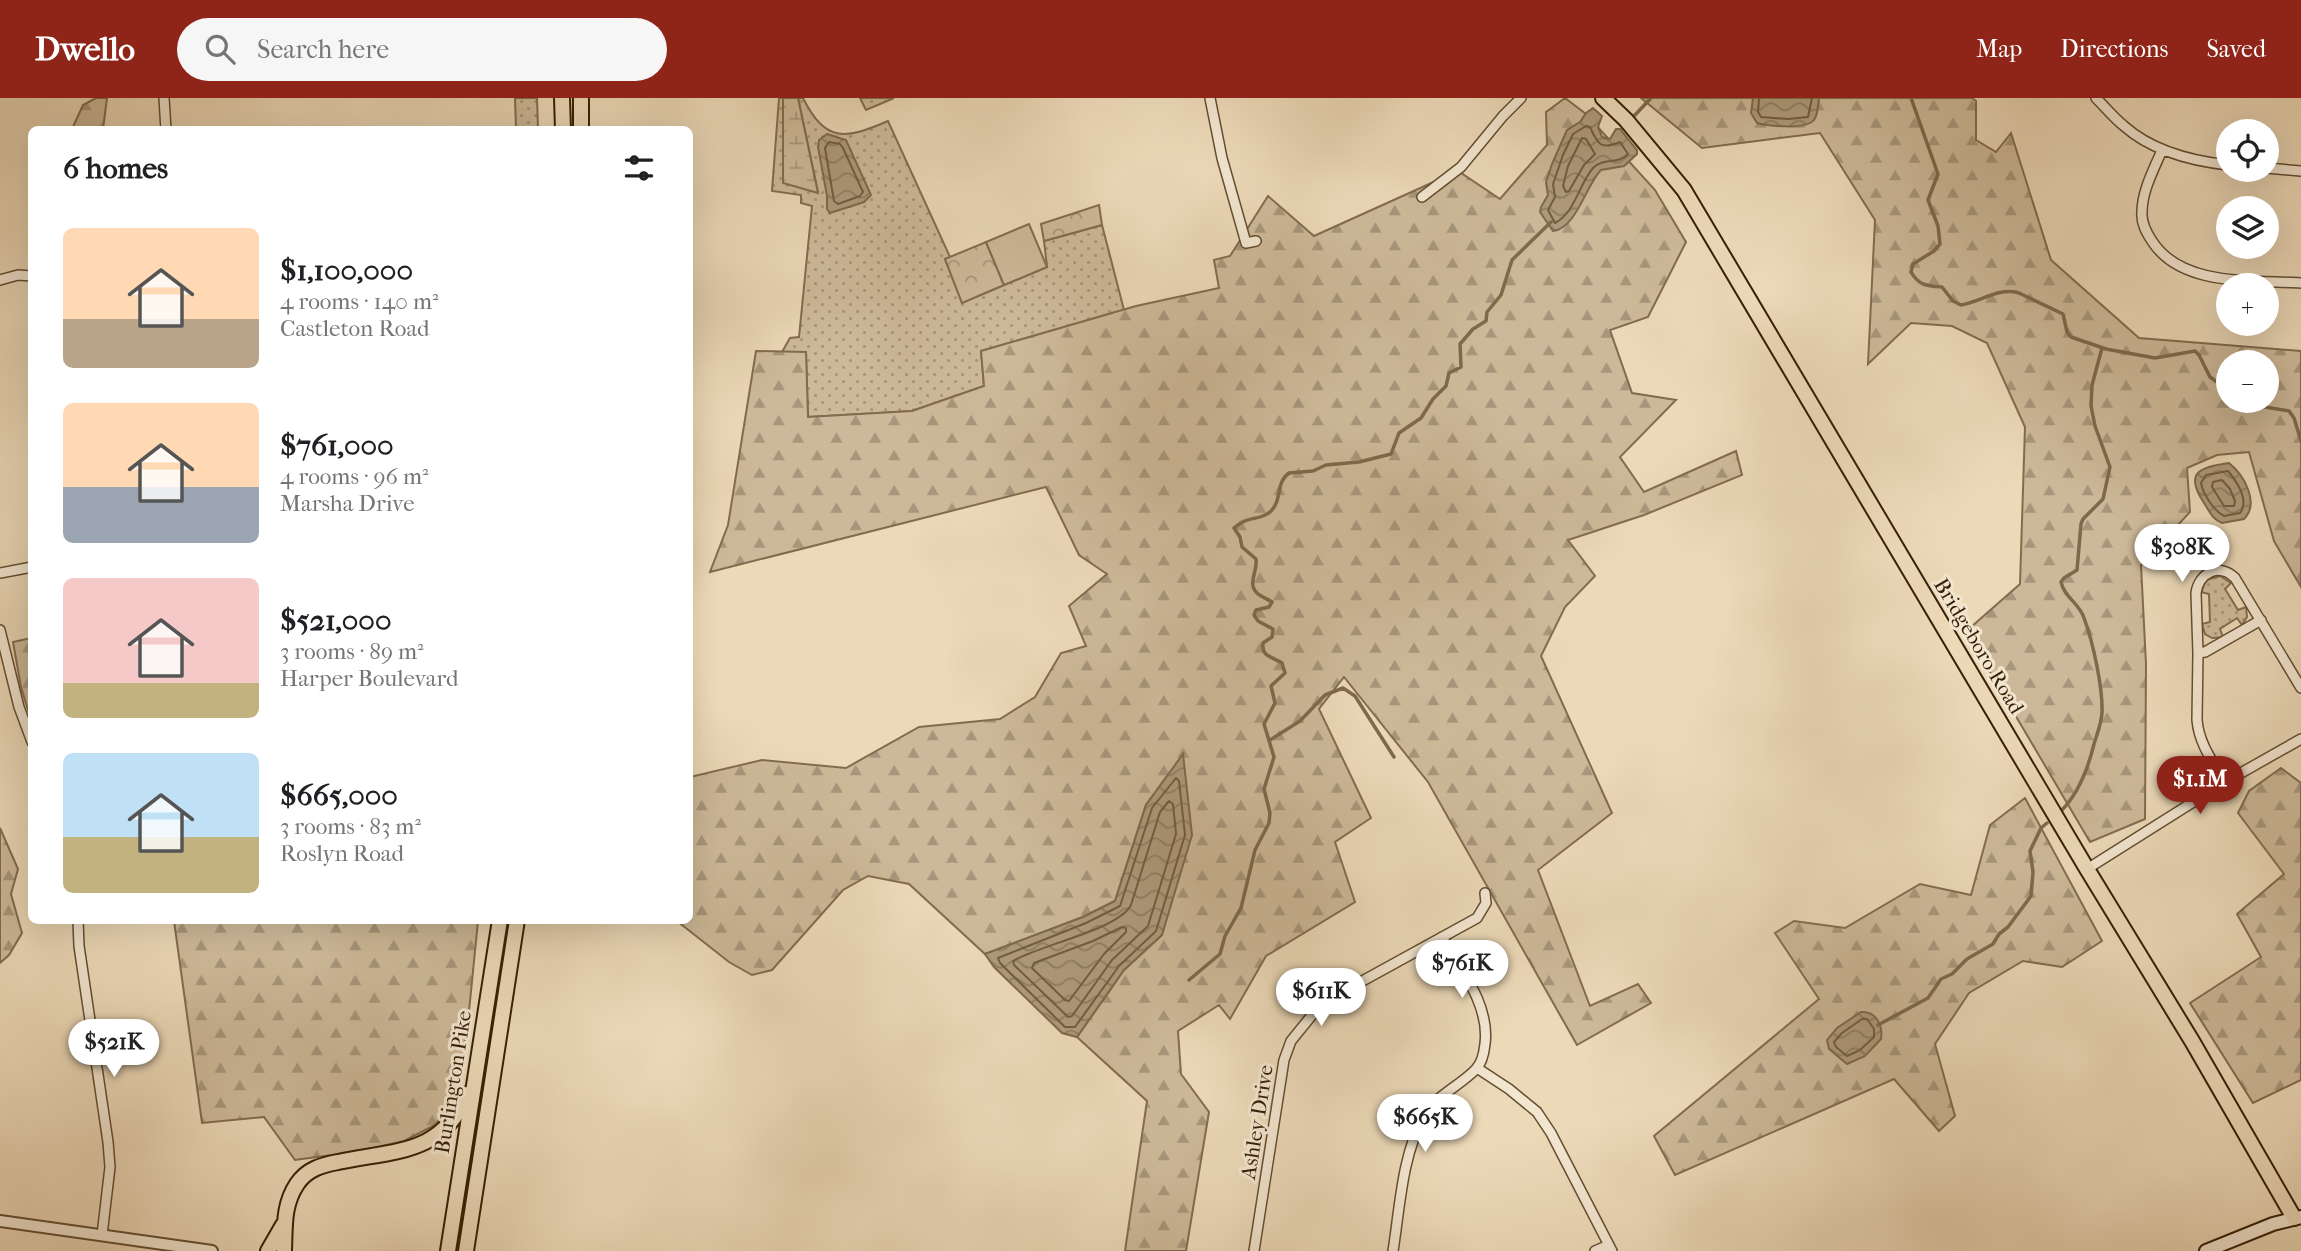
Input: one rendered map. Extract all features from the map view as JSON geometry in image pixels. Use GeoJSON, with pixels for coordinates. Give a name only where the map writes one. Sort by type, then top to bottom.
{"type":"FeatureCollection","features":[{"type":"Feature","properties":{"kind":"main road"},"geometry":{"type":"LineString","coordinates":[[562,98],[563,126]]}},
{"type":"Feature","properties":{"kind":"main road"},"geometry":{"type":"LineString","coordinates":[[581,98],[581,126]]}},
{"type":"Feature","properties":{"kind":"main road","name":"Bridgeboro Road"},"geometry":{"type":"LineString","coordinates":[[1603,98],[1626,120],[1684,190],[2299,1222]]}},
{"type":"Feature","properties":{"kind":"main road","name":"Burlington Pike"},"geometry":{"type":"LineString","coordinates":[[448,1251],[499,924]]}},
{"type":"Feature","properties":{"kind":"main road","name":"Burlington Pike"},"geometry":{"type":"LineString","coordinates":[[466,1251],[516,924]]}},
{"type":"Feature","properties":{"kind":"main road"},"geometry":{"type":"LineString","coordinates":[[284,1251],[284,1223],[290,1198],[306,1174],[318,1167],[421,1145],[436,1137],[450,1125],[461,1110],[476,1073]]}},
{"type":"Feature","properties":{"kind":"main road"},"geometry":{"type":"LineString","coordinates":[[2206,1251],[2257,1229],[2299,1222]]}},
{"type":"Feature","properties":{"kind":"main road"},"geometry":{"type":"LineString","coordinates":[[268,1251],[284,1223]]}},
{"type":"Feature","properties":{"kind":"street"},"geometry":{"type":"LineString","coordinates":[[164,98],[166,126]]}},
{"type":"Feature","properties":{"kind":"street"},"geometry":{"type":"LineString","coordinates":[[1210,98],[1222,158],[1251,242]]}},
{"type":"Feature","properties":{"kind":"street"},"geometry":{"type":"LineString","coordinates":[[1422,197],[1461,167],[1521,98]]}},
{"type":"Feature","properties":{"kind":"street"},"geometry":{"type":"LineString","coordinates":[[2096,98],[2123,126],[2141,139],[2162,150],[2216,162]]}},
{"type":"Feature","properties":{"kind":"street"},"geometry":{"type":"LineString","coordinates":[[2162,150],[2146,189],[2142,211],[2144,229],[2168,261],[2185,270],[2210,277],[2301,283]]}},
{"type":"Feature","properties":{"kind":"street"},"geometry":{"type":"LineString","coordinates":[[2279,169],[2301,171]]}},
{"type":"Feature","properties":{"kind":"street"},"geometry":{"type":"LineString","coordinates":[[0,279],[28,276]]}},
{"type":"Feature","properties":{"kind":"street"},"geometry":{"type":"LineString","coordinates":[[0,573],[28,568]]}},
{"type":"Feature","properties":{"kind":"street"},"geometry":{"type":"LineString","coordinates":[[2225,782],[2206,751],[2198,730],[2196,589],[2201,579],[2211,571],[2222,570],[2231,574],[2301,688]]}},
{"type":"Feature","properties":{"kind":"street"},"geometry":{"type":"LineString","coordinates":[[2198,653],[2205,652],[2261,620]]}},
{"type":"Feature","properties":{"kind":"street"},"geometry":{"type":"LineString","coordinates":[[0,631],[19,707],[28,731]]}},
{"type":"Feature","properties":{"kind":"street"},"geometry":{"type":"LineString","coordinates":[[2087,869],[2225,782],[2301,739]]}},
{"type":"Feature","properties":{"kind":"street","name":"Ashley Drive"},"geometry":{"type":"LineString","coordinates":[[1254,1251],[1284,1060],[1292,1041],[1317,1009],[1346,990],[1477,918],[1486,902],[1485,893]]}},
{"type":"Feature","properties":{"kind":"street"},"geometry":{"type":"LineString","coordinates":[[78,924],[79,946],[108,1142],[108,1192],[102,1235]]}},
{"type":"Feature","properties":{"kind":"street"},"geometry":{"type":"LineString","coordinates":[[1393,1251],[1413,1137],[1434,1103],[1477,1068],[1486,1040],[1484,1014],[1473,989],[1442,937]]}},
{"type":"Feature","properties":{"kind":"street"},"geometry":{"type":"LineString","coordinates":[[1477,1068],[1537,1112],[1551,1133],[1611,1248],[1595,1251]]}},
{"type":"Feature","properties":{"kind":"street"},"geometry":{"type":"LineString","coordinates":[[0,1221],[212,1251]]}},
{"type":"Feature","properties":{"kind":"green space"},"geometry":{"type":"Polygon","coordinates":[[[96,98],[107,98],[103,126],[73,126],[83,105],[96,98]]]}},
{"type":"Feature","properties":{"kind":"green space"},"geometry":{"type":"Polygon","coordinates":[[[515,98],[537,98],[538,126],[516,126],[515,98]]]}},
{"type":"Feature","properties":{"kind":"green space"},"geometry":{"type":"Polygon","coordinates":[[[779,98],[783,98],[818,192],[798,98],[803,98],[820,124],[838,134],[849,134],[888,121],[950,257],[945,259],[962,303],[1047,267],[1044,241],[1102,225],[1124,310],[981,351],[984,386],[912,411],[808,417],[806,352],[782,352],[790,338],[799,337],[812,206],[801,203],[801,195],[772,191],[779,98]]]}},
{"type":"Feature","properties":{"kind":"green space"},"geometry":{"type":"Polygon","coordinates":[[[783,98],[798,98],[818,193],[783,183],[783,98]]]}},
{"type":"Feature","properties":{"kind":"green space"},"geometry":{"type":"Polygon","coordinates":[[[860,98],[894,98],[866,110],[860,98]]]}},
{"type":"Feature","properties":{"kind":"green space"},"geometry":{"type":"Polygon","coordinates":[[[1565,98],[1586,114],[1655,190],[1686,242],[1648,317],[1610,330],[1632,393],[1676,400],[1620,457],[1644,492],[1736,451],[1742,475],[1644,515],[1568,540],[1595,576],[1565,607],[1541,656],[1612,813],[1538,870],[1590,1006],[1638,984],[1651,1003],[1577,1045],[1428,782],[1344,677],[1319,709],[1371,818],[1335,842],[1355,902],[1266,956],[1230,1019],[1219,1005],[1178,1031],[1181,1074],[1209,1112],[1186,1251],[1125,1251],[1147,1101],[1077,1037],[1124,970],[1162,935],[1183,755],[1146,805],[1115,901],[1083,917],[985,954],[909,884],[868,876],[843,890],[772,970],[752,975],[729,962],[681,924],[693,924],[693,776],[762,760],[846,768],[919,727],[1000,719],[1035,697],[1061,653],[1086,646],[1069,606],[1107,574],[1079,555],[1046,487],[710,572],[728,525],[756,351],[806,352],[808,417],[912,411],[984,386],[981,351],[1136,306],[1219,288],[1214,260],[1230,256],[1268,196],[1314,236],[1458,171],[1500,199],[1547,145],[1546,112],[1565,98]]]}},
{"type":"Feature","properties":{"kind":"green space"},"geometry":{"type":"Polygon","coordinates":[[[1641,98],[1972,98],[1976,101],[1976,140],[1996,152],[2011,133],[2051,260],[2139,338],[2301,351],[2301,587],[2274,541],[2249,452],[2217,455],[2187,468],[2190,512],[2141,565],[2146,664],[2145,819],[2090,842],[1971,640],[1970,628],[2020,584],[2025,427],[1987,343],[1952,326],[1911,323],[1868,364],[1875,220],[1820,133],[1702,148],[1641,98]]]}},
{"type":"Feature","properties":{"kind":"green space"},"geometry":{"type":"Polygon","coordinates":[[[1099,205],[1102,225],[1044,241],[1041,224],[1099,205]]]}},
{"type":"Feature","properties":{"kind":"green space"},"geometry":{"type":"Polygon","coordinates":[[[1029,224],[1047,267],[1004,285],[986,242],[1029,224]]]}},
{"type":"Feature","properties":{"kind":"green space"},"geometry":{"type":"Polygon","coordinates":[[[986,242],[1004,285],[962,303],[945,259],[986,242]]]}},
{"type":"Feature","properties":{"kind":"green space"},"geometry":{"type":"Polygon","coordinates":[[[2220,576],[2231,583],[2225,589],[2238,610],[2246,607],[2247,617],[2242,625],[2237,618],[2220,629],[2223,637],[2212,638],[2205,634],[2202,624],[2210,622],[2209,594],[2201,592],[2206,580],[2220,576]]]}},
{"type":"Feature","properties":{"kind":"green space"},"geometry":{"type":"Polygon","coordinates":[[[28,639],[28,710],[21,687],[13,642],[28,639]]]}},
{"type":"Feature","properties":{"kind":"green space"},"geometry":{"type":"Polygon","coordinates":[[[2281,768],[2301,783],[2301,1080],[2253,1103],[2190,1003],[2261,957],[2237,914],[2284,874],[2238,813],[2249,791],[2281,768]]]}},
{"type":"Feature","properties":{"kind":"green space"},"geometry":{"type":"Polygon","coordinates":[[[2025,798],[2102,941],[2062,967],[2023,961],[1969,993],[1935,1044],[1955,1116],[1939,1131],[1894,1079],[1675,1175],[1654,1136],[1819,999],[1775,933],[1794,921],[1845,928],[1920,884],[1971,895],[1990,825],[2025,798]]]}},
{"type":"Feature","properties":{"kind":"green space"},"geometry":{"type":"Polygon","coordinates":[[[0,828],[18,869],[11,894],[22,933],[9,955],[0,963],[0,828]]]}},
{"type":"Feature","properties":{"kind":"green space"},"geometry":{"type":"Polygon","coordinates":[[[174,924],[478,924],[468,1021],[456,1096],[435,1125],[404,1141],[354,1152],[295,1160],[264,1117],[202,1123],[174,924]]]}},
{"type":"Feature","properties":{"kind":"water"},"geometry":{"type":"Polygon","coordinates":[[[1753,98],[1819,98],[1814,120],[1803,125],[1787,126],[1757,123],[1751,113],[1753,98]]]}},
{"type":"Feature","properties":{"kind":"water"},"geometry":{"type":"Polygon","coordinates":[[[1593,108],[1602,116],[1598,127],[1602,137],[1610,139],[1616,129],[1620,129],[1637,150],[1637,154],[1624,166],[1601,170],[1568,223],[1553,231],[1540,212],[1548,195],[1546,182],[1567,130],[1580,122],[1593,108]]]}},
{"type":"Feature","properties":{"kind":"water"},"geometry":{"type":"Polygon","coordinates":[[[827,134],[846,140],[871,195],[864,202],[830,213],[827,209],[818,147],[819,140],[827,134]]]}},
{"type":"Feature","properties":{"kind":"water"},"geometry":{"type":"Polygon","coordinates":[[[2229,463],[2245,482],[2251,505],[2244,519],[2222,523],[2213,517],[2198,493],[2195,478],[2203,470],[2229,463]]]}},
{"type":"Feature","properties":{"kind":"water"},"geometry":{"type":"Polygon","coordinates":[[[1183,754],[1192,835],[1162,935],[1124,970],[1077,1037],[1062,1033],[994,967],[985,954],[1083,917],[1115,901],[1146,805],[1183,754]]]}},
{"type":"Feature","properties":{"kind":"water"},"geometry":{"type":"Polygon","coordinates":[[[1861,1012],[1871,1014],[1877,1020],[1881,1039],[1865,1056],[1847,1064],[1829,1049],[1827,1040],[1837,1028],[1861,1012]]]}},
{"type":"Feature","properties":{"kind":"waterway"},"geometry":{"type":"LineString","coordinates":[[1635,115],[1651,98]]}},
{"type":"Feature","properties":{"kind":"waterway"},"geometry":{"type":"LineString","coordinates":[[1911,98],[1938,174],[1928,200],[1938,226],[1940,244],[1913,264],[1911,272],[1917,280],[1928,286],[1942,287],[1953,301],[1961,305],[1997,293],[2019,293],[2063,314],[2067,332],[2071,337],[2106,349],[2155,358],[2195,351],[2210,377],[2216,381]]}},
{"type":"Feature","properties":{"kind":"waterway"},"geometry":{"type":"LineString","coordinates":[[1189,980],[1220,954],[1225,936],[1241,908],[1255,850],[1269,823],[1270,813],[1264,789],[1274,757],[1264,724],[1275,703],[1271,686],[1285,673],[1282,663],[1264,651],[1263,643],[1272,637],[1273,629],[1258,621],[1254,615],[1256,610],[1269,607],[1272,602],[1254,589],[1256,559],[1242,547],[1234,528],[1244,521],[1270,512],[1282,482],[1289,473],[1313,471],[1326,465],[1359,462],[1391,454],[1399,433],[1421,418],[1433,399],[1446,386],[1449,373],[1461,367],[1460,344],[1473,329],[1486,321],[1487,312],[1501,295],[1512,260],[1551,222]]}},
{"type":"Feature","properties":{"kind":"waterway"},"geometry":{"type":"LineString","coordinates":[[2061,811],[2073,796],[2086,771],[2102,713],[2099,678],[2087,628],[2082,613],[2065,592],[2061,582],[2077,570],[2081,524],[2103,499],[2110,467],[2095,426],[2091,406],[2092,385],[2102,348]]}},
{"type":"Feature","properties":{"kind":"waterway"},"geometry":{"type":"LineString","coordinates":[[2279,409],[2289,411],[2294,418],[2301,441]]}},
{"type":"Feature","properties":{"kind":"waterway"},"geometry":{"type":"LineString","coordinates":[[1270,740],[1300,721],[1325,695],[1343,688],[1355,696],[1394,757]]}},
{"type":"Feature","properties":{"kind":"waterway"},"geometry":{"type":"LineString","coordinates":[[1878,1025],[1928,998],[1941,979],[1993,944],[1999,934],[2008,927],[2031,896],[2033,872],[2030,851],[2041,828],[2047,823]]}}]}
